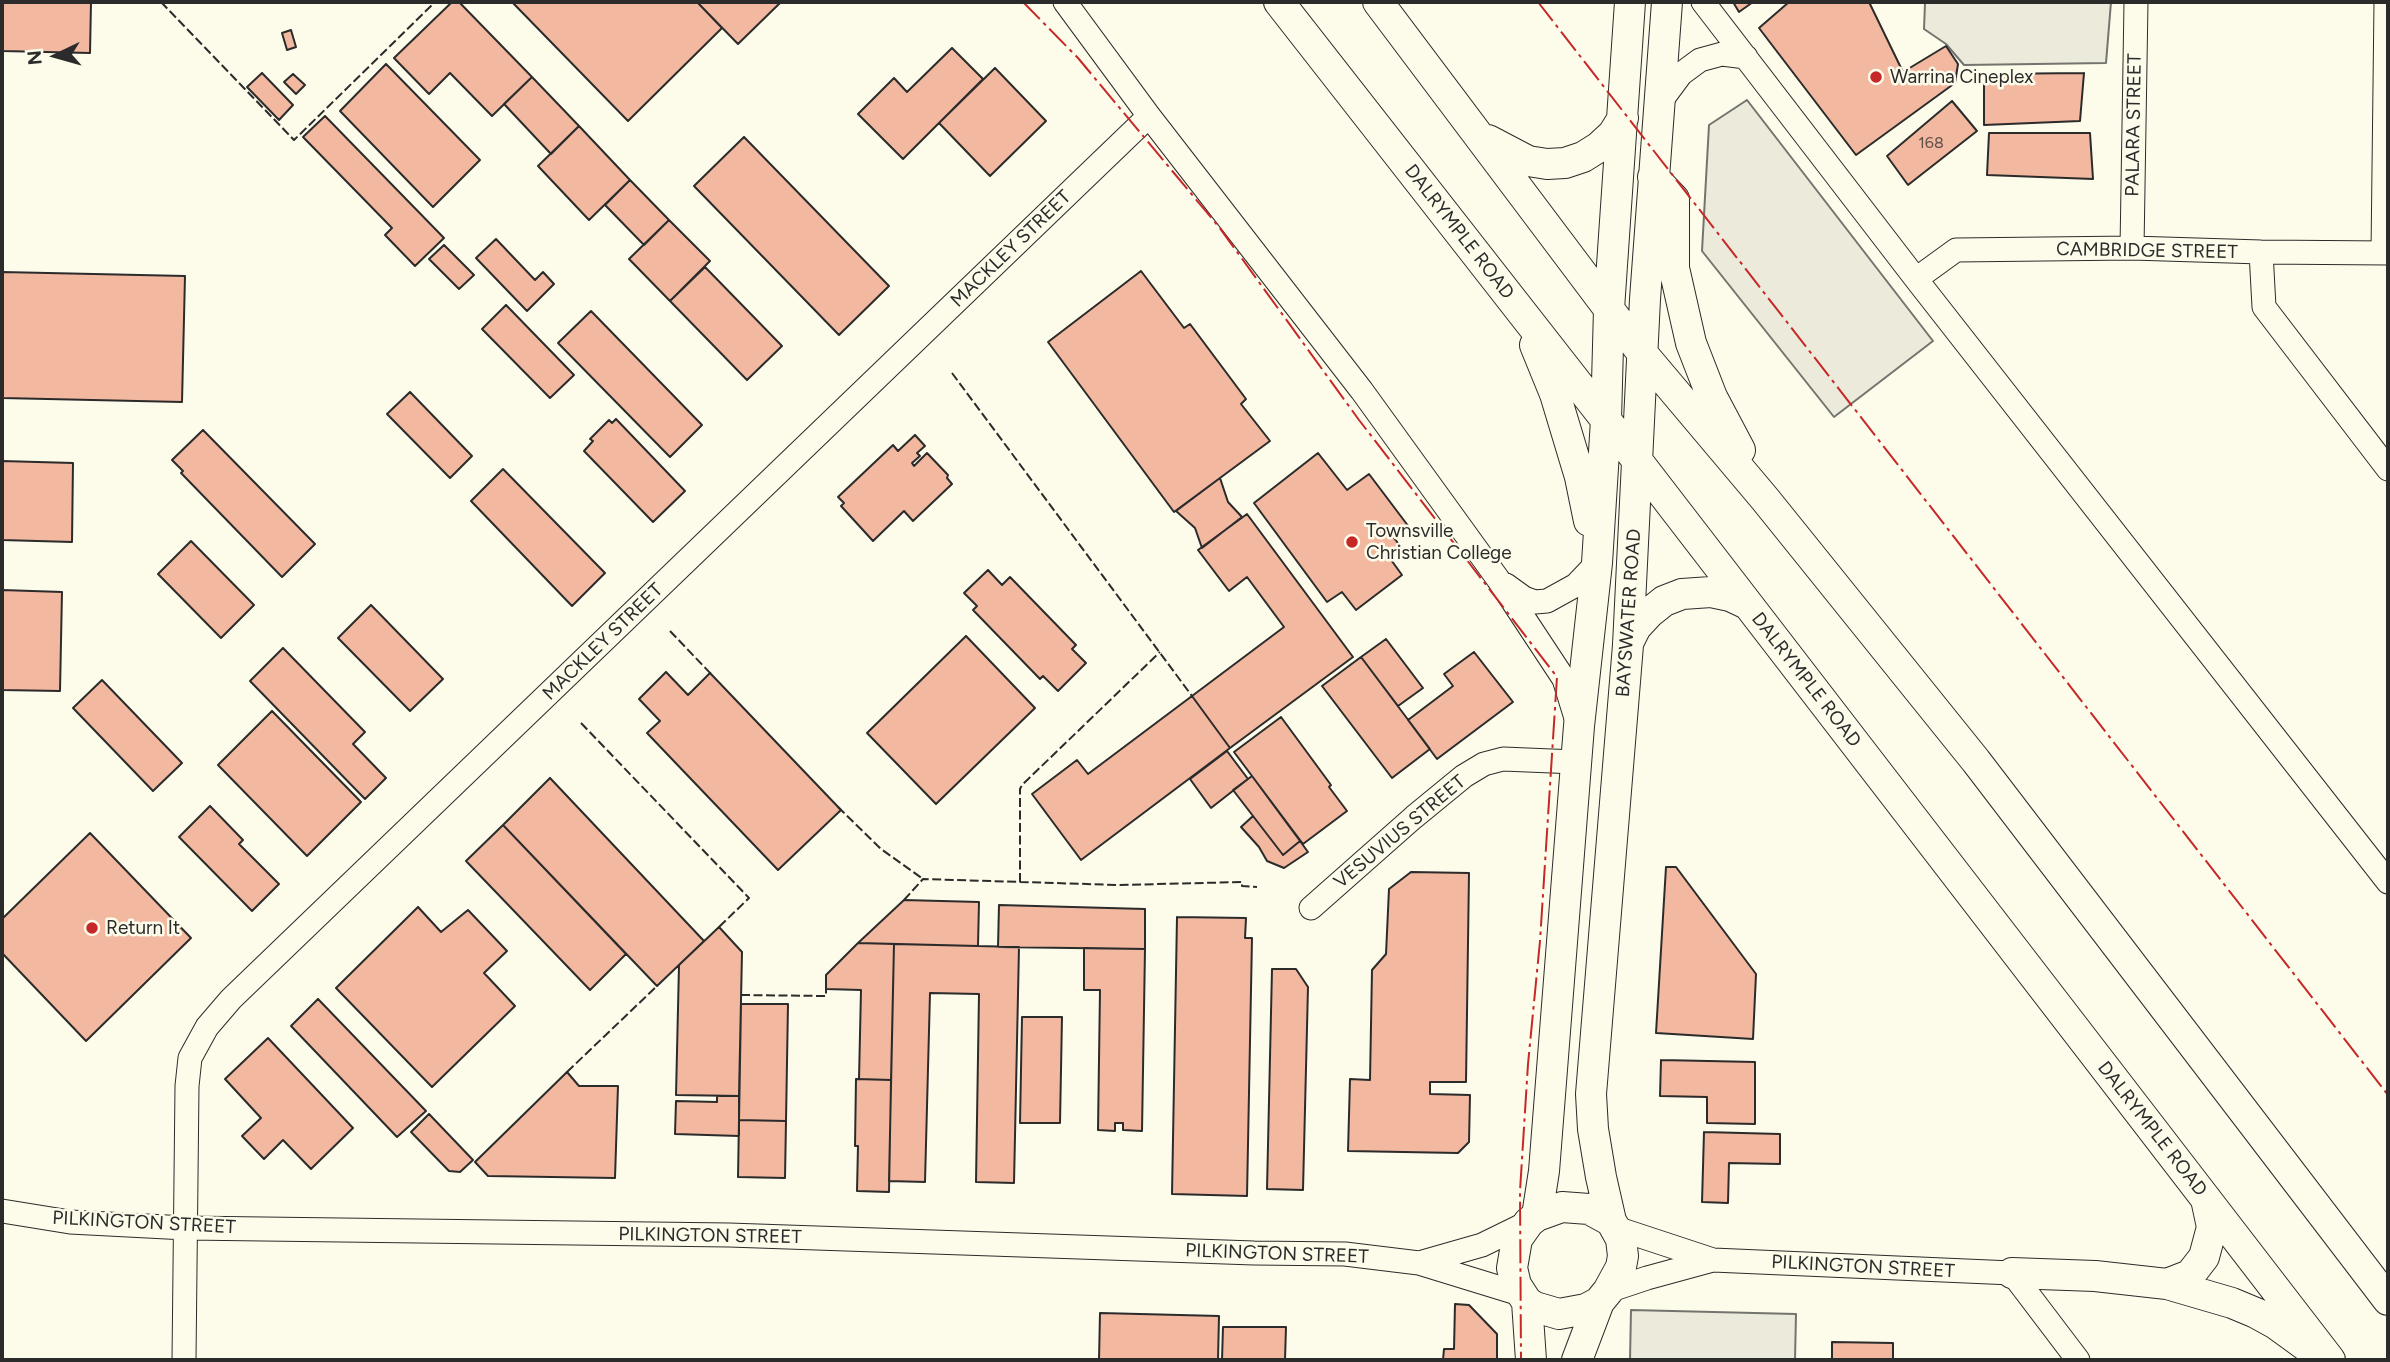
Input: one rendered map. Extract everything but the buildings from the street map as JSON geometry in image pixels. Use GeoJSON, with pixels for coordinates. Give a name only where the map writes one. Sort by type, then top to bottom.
{"type":"FeatureCollection","features":[{"type":"Feature","properties":{"kind":"main road","name":"DALRYMPLE ROAD"},"geometry":{"type":"LineString","coordinates":[[1279,2],[1606,420],[2328,1360]]}},
{"type":"Feature","properties":{"kind":"main road"},"geometry":{"type":"LineString","coordinates":[[1378,2],[1642,353],[1765,499],[1976,761],[2388,1300]]}},
{"type":"Feature","properties":{"kind":"main road","name":"BAYSWATER ROAD"},"geometry":{"type":"LineString","coordinates":[[1533,1219],[1544,1171],[1578,726],[1597,563],[1608,379],[1609,309],[1630,2]]}},
{"type":"Feature","properties":{"kind":"main road","name":"BAYSWATER ROAD"},"geometry":{"type":"LineString","coordinates":[[1613,1225],[1593,1129],[1591,1094],[1628,645],[1642,353],[1667,2]]}},
{"type":"Feature","properties":{"kind":"main road"},"geometry":{"type":"LineString","coordinates":[[1481,137],[1496,142],[1511,154],[1528,161],[1566,163],[1599,147],[1613,134],[1623,118]]}},
{"type":"Feature","properties":{"kind":"main road"},"geometry":{"type":"LineString","coordinates":[[1653,177],[1674,199],[1674,268],[1691,343],[1712,397],[1765,499]]}},
{"type":"Feature","properties":{"kind":"main road"},"geometry":{"type":"LineString","coordinates":[[1522,313],[1577,363],[1608,379],[1619,379],[1633,372],[1642,353]]}},
{"type":"Feature","properties":{"kind":"main road"},"geometry":{"type":"LineString","coordinates":[[1522,313],[1555,394],[1576,466],[1597,563]]}},
{"type":"Feature","properties":{"kind":"main road"},"geometry":{"type":"LineString","coordinates":[[1628,645],[1636,627],[1649,613],[1673,597],[1692,592],[1711,592],[1730,596],[1747,604]]}},
{"type":"Feature","properties":{"kind":"main road"},"geometry":{"type":"LineString","coordinates":[[2309,1199],[2315,1193],[2323,1196],[2376,1257],[2388,1266]]}},
{"type":"Feature","properties":{"kind":"main road"},"geometry":{"type":"LineString","coordinates":[[2167,1284],[2190,1275],[2204,1256],[2212,1227],[2206,1198]]}},
{"type":"Feature","properties":{"kind":"main road"},"geometry":{"type":"LineString","coordinates":[[1577,1360],[1604,1297],[1621,1267],[1621,1239],[1613,1225],[1590,1209],[1562,1207],[1533,1219],[1517,1239],[1513,1255],[1512,1268],[1516,1285],[1524,1298],[1535,1307],[1559,1314],[1586,1309],[1604,1297]]}},
{"type":"Feature","properties":{"kind":"main road"},"geometry":{"type":"LineString","coordinates":[[2012,1273],[2095,1276],[2167,1284],[2256,1313],[2328,1360]]}},
{"type":"Feature","properties":{"kind":"main road"},"geometry":{"type":"LineString","coordinates":[[1524,1298],[1531,1360]]}},
{"type":"Feature","properties":{"kind":"street"},"geometry":{"type":"LineString","coordinates":[[1065,2],[1149,116],[1362,391],[1498,579],[1564,679],[1578,726]]}},
{"type":"Feature","properties":{"kind":"street"},"geometry":{"type":"LineString","coordinates":[[1703,2],[2388,882]]}},
{"type":"Feature","properties":{"kind":"street","name":"PALARA STREET"},"geometry":{"type":"LineString","coordinates":[[2132,248],[2136,2]]}},
{"type":"Feature","properties":{"kind":"street"},"geometry":{"type":"LineString","coordinates":[[2386,2],[2386,252]]}},
{"type":"Feature","properties":{"kind":"street"},"geometry":{"type":"LineString","coordinates":[[1661,101],[1681,74],[1700,60],[1722,54],[1746,57]]}},
{"type":"Feature","properties":{"kind":"street","name":"MACKLEY STREET"},"geometry":{"type":"LineString","coordinates":[[184,1360],[187,1086],[190,1058],[207,1027],[230,999],[1149,116]]}},
{"type":"Feature","properties":{"kind":"street","name":"CAMBRIDGE STREET"},"geometry":{"type":"LineString","coordinates":[[1916,279],[1956,250],[2132,248],[2386,252]]}},
{"type":"Feature","properties":{"kind":"street"},"geometry":{"type":"LineString","coordinates":[[2261,252],[2264,307],[2388,469]]}},
{"type":"Feature","properties":{"kind":"street"},"geometry":{"type":"LineString","coordinates":[[1498,579],[1524,598],[1535,602],[1547,601],[1576,585],[1597,563]]}},
{"type":"Feature","properties":{"kind":"street","name":"VESUVIUS STREET"},"geometry":{"type":"LineString","coordinates":[[1311,908],[1414,817],[1464,776],[1484,764],[1503,759],[1576,762]]}},
{"type":"Feature","properties":{"kind":"street","name":"PILKINGTON STREET"},"geometry":{"type":"LineString","coordinates":[[2,1211],[70,1222],[186,1228],[743,1235],[1345,1254],[1419,1263],[1524,1298]]}},
{"type":"Feature","properties":{"kind":"street","name":"PILKINGTON STREET"},"geometry":{"type":"LineString","coordinates":[[1419,1263],[1482,1245],[1533,1219]]}},
{"type":"Feature","properties":{"kind":"street","name":"PILKINGTON STREET"},"geometry":{"type":"LineString","coordinates":[[1613,1225],[1713,1261]]}},
{"type":"Feature","properties":{"kind":"street","name":"PILKINGTON STREET"},"geometry":{"type":"LineString","coordinates":[[1604,1297],[1647,1278],[1713,1261],[2012,1273]]}},
{"type":"Feature","properties":{"kind":"street"},"geometry":{"type":"LineString","coordinates":[[2012,1273],[2078,1360]]}},
{"type":"Feature","properties":{"kind":"shaded area"},"geometry":{"type":"Polygon","coordinates":[[[1916,2],[2111,2],[2106,63],[1964,65],[1946,44],[1924,29],[1925,3],[1916,2]]]}},
{"type":"Feature","properties":{"kind":"shaded area"},"geometry":{"type":"Polygon","coordinates":[[[1747,100],[1933,341],[1834,417],[1702,251],[1709,125],[1747,100]]]}},
{"type":"Feature","properties":{"kind":"shaded area"},"geometry":{"type":"Polygon","coordinates":[[[1631,1310],[1796,1314],[1795,1360],[1630,1360],[1631,1310]]]}},
{"type":"Feature","properties":{"kind":"fence"},"geometry":{"type":"LineString","coordinates":[[161,2],[294,140],[435,2]]}},
{"type":"Feature","properties":{"kind":"fence"},"geometry":{"type":"LineString","coordinates":[[952,373],[1192,696]]}},
{"type":"Feature","properties":{"kind":"fence"},"geometry":{"type":"LineString","coordinates":[[670,631],[712,675]]}},
{"type":"Feature","properties":{"kind":"fence"},"geometry":{"type":"LineString","coordinates":[[1020,882],[1022,785],[1160,652]]}},
{"type":"Feature","properties":{"kind":"fence"},"geometry":{"type":"LineString","coordinates":[[581,723],[749,898],[719,927]]}},
{"type":"Feature","properties":{"kind":"fence"},"geometry":{"type":"LineString","coordinates":[[838,807],[881,849],[923,879]]}},
{"type":"Feature","properties":{"kind":"fence"},"geometry":{"type":"LineString","coordinates":[[904,900],[923,879],[1119,885],[1242,882],[1242,886],[1257,887]]}},
{"type":"Feature","properties":{"kind":"fence"},"geometry":{"type":"LineString","coordinates":[[567,1072],[657,986]]}},
{"type":"Feature","properties":{"kind":"fence"},"geometry":{"type":"LineString","coordinates":[[741,995],[826,996],[826,989]]}},
{"type":"Feature","properties":{"kind":"power"},"geometry":{"type":"LineString","coordinates":[[1023,2],[1078,58],[1219,227],[1359,420],[1557,677],[1520,1191],[1521,1360]]}},
{"type":"Feature","properties":{"kind":"power"},"geometry":{"type":"LineString","coordinates":[[1538,2],[2388,1095]]}},
{"type":"Feature","properties":{"kind":"place","name":"Warrina Cineplex"},"geometry":{"type":"Point","coordinates":[1876,77]}},
{"type":"Feature","properties":{"kind":"place","name":"Townsville Christian College"},"geometry":{"type":"Point","coordinates":[1352,542]}},
{"type":"Feature","properties":{"kind":"place","name":"Return It"},"geometry":{"type":"Point","coordinates":[92,928]}}]}
